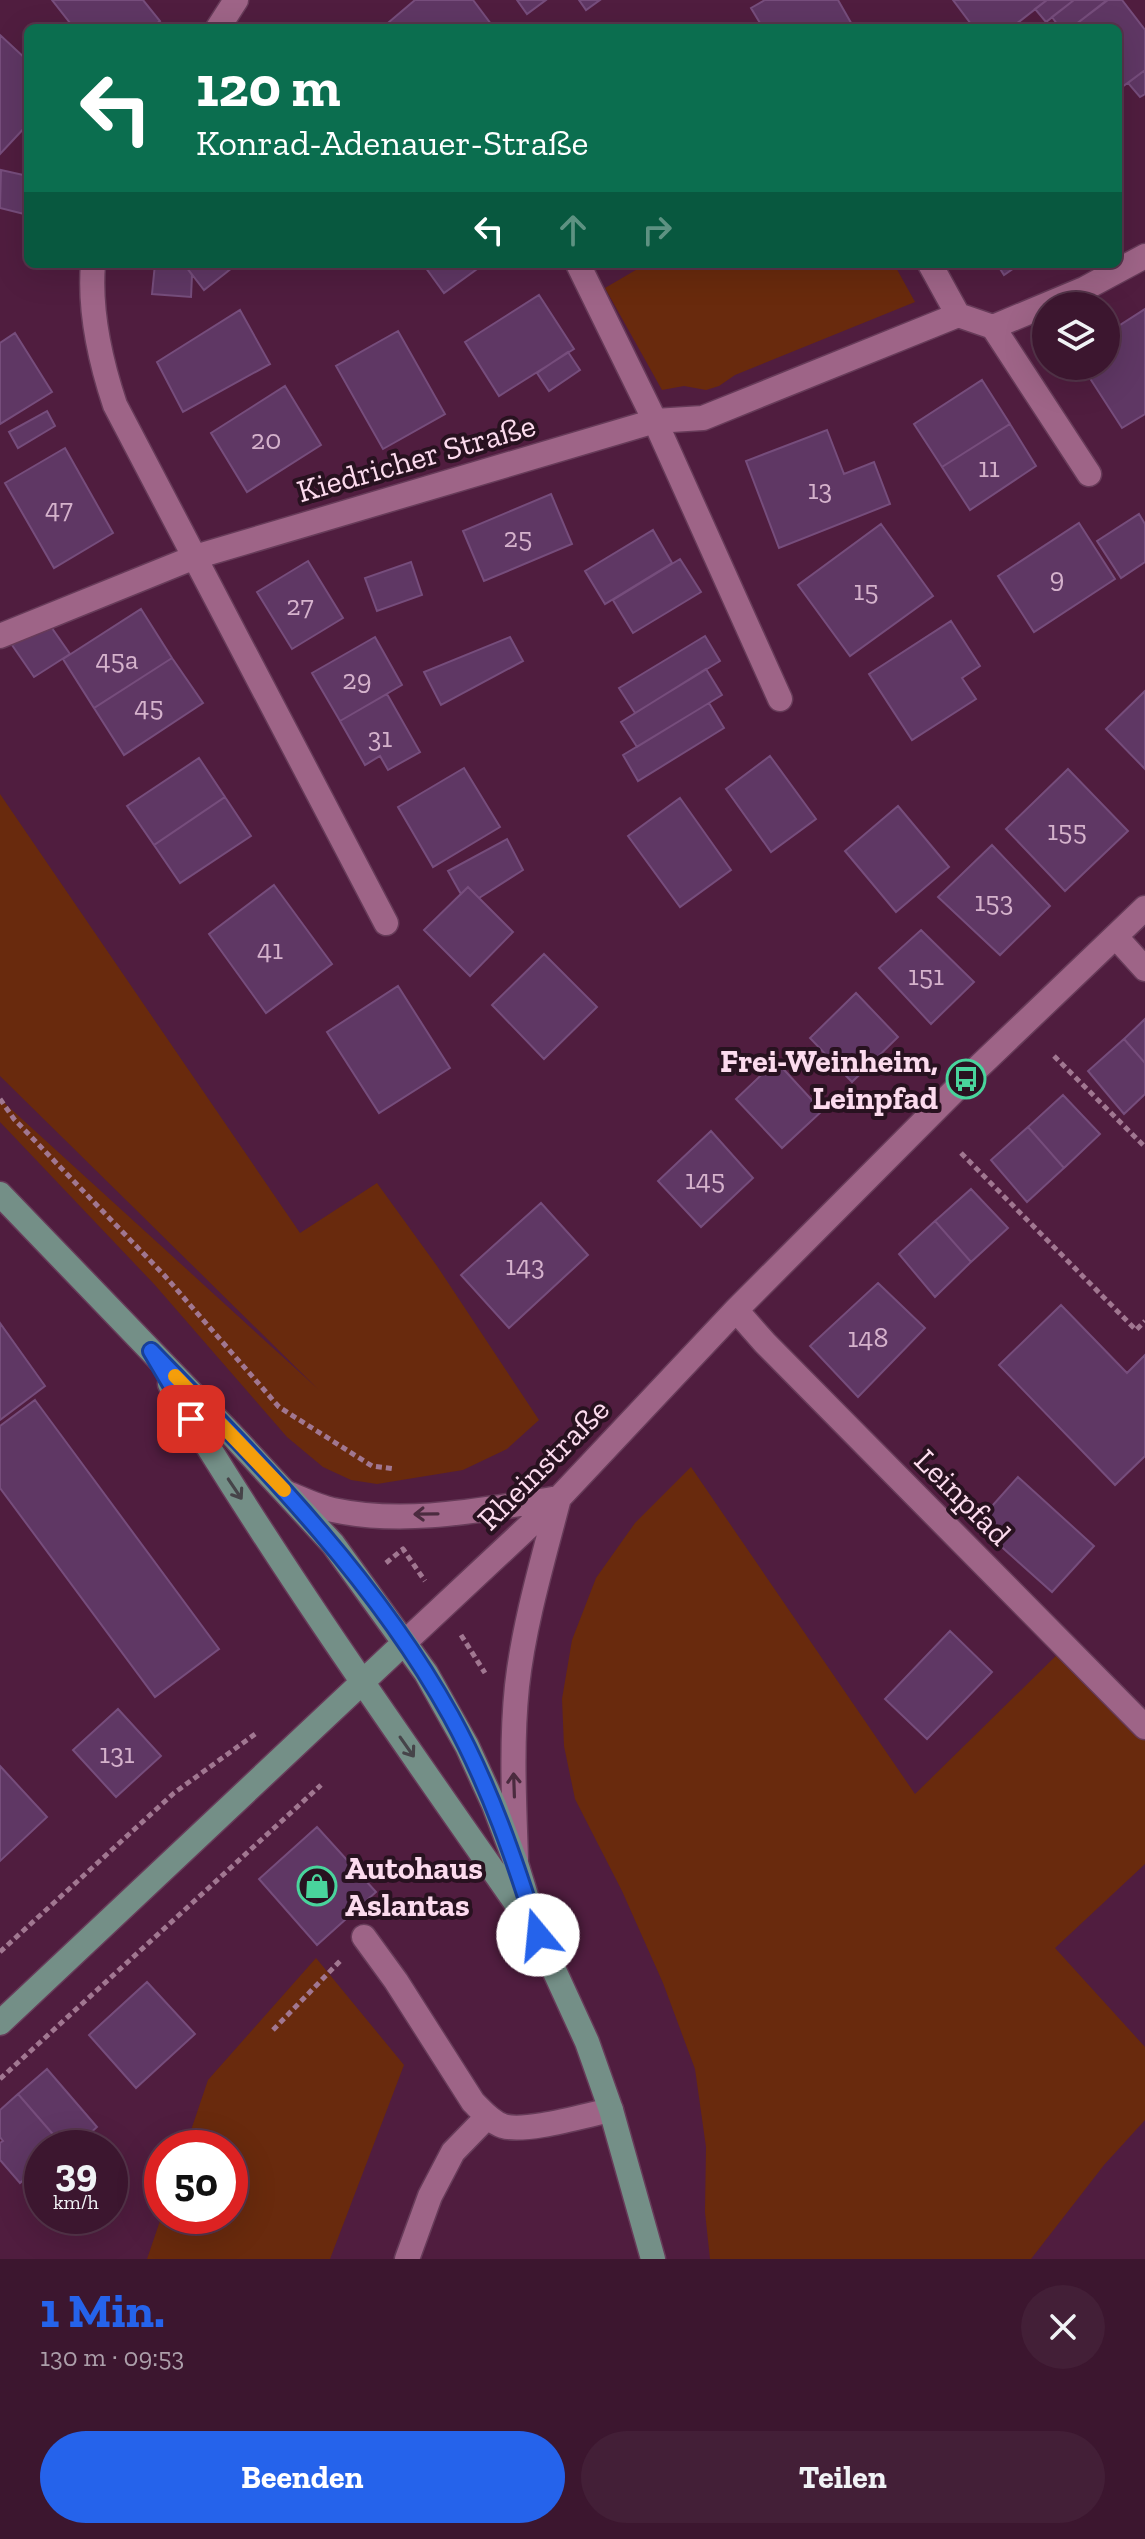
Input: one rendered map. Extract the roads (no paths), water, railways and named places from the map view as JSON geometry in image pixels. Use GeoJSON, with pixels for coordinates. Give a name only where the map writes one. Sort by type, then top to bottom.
{"type":"FeatureCollection","features":[{"type":"Feature","properties":{"kind":"main road"},"geometry":{"type":"LineString","coordinates":[[0,1194],[333,1544],[426,1673],[467,1746],[494,1805],[538,1935],[587,2042],[611,2110],[653,2259]]}},
{"type":"Feature","properties":{"kind":"main road"},"geometry":{"type":"LineString","coordinates":[[151,1351],[218,1464],[363,1683],[538,1935]]}},
{"type":"Feature","properties":{"kind":"main road","name":"Rheinstraße"},"geometry":{"type":"LineString","coordinates":[[0,2023],[404,1643]]}},
{"type":"Feature","properties":{"kind":"street"},"geometry":{"type":"LineString","coordinates":[[221,24],[236,0]]}},
{"type":"Feature","properties":{"kind":"street"},"geometry":{"type":"LineString","coordinates":[[993,327],[1084,289],[1145,256]]}},
{"type":"Feature","properties":{"kind":"street"},"geometry":{"type":"LineString","coordinates":[[92,268],[91,280],[100,358],[115,405],[386,923]]}},
{"type":"Feature","properties":{"kind":"street"},"geometry":{"type":"LineString","coordinates":[[580,268],[655,421],[780,699]]}},
{"type":"Feature","properties":{"kind":"street"},"geometry":{"type":"LineString","coordinates":[[932,268],[958,315],[993,327],[1089,474]]}},
{"type":"Feature","properties":{"kind":"street","name":"Kiedricher Straße"},"geometry":{"type":"LineString","coordinates":[[0,636],[195,557],[655,421],[703,418],[958,315]]}},
{"type":"Feature","properties":{"kind":"street","name":"Rheinstraße"},"geometry":{"type":"LineString","coordinates":[[404,1643],[559,1498],[736,1310],[966,1079],[1145,908]]}},
{"type":"Feature","properties":{"kind":"street"},"geometry":{"type":"LineString","coordinates":[[1116,937],[1145,969]]}},
{"type":"Feature","properties":{"kind":"street","name":"Leinpfad"},"geometry":{"type":"LineString","coordinates":[[736,1310],[765,1343],[1145,1727]]}},
{"type":"Feature","properties":{"kind":"street"},"geometry":{"type":"LineString","coordinates":[[287,1493],[331,1510],[380,1515],[454,1514],[559,1498],[531,1611],[518,1683],[513,1757],[516,1863]]}},
{"type":"Feature","properties":{"kind":"street"},"geometry":{"type":"LineString","coordinates":[[364,1937],[396,1981],[473,2102],[487,2117],[504,2126],[544,2125],[611,2110]]}},
{"type":"Feature","properties":{"kind":"street"},"geometry":{"type":"LineString","coordinates":[[407,2259],[430,2196],[453,2152],[487,2117]]}},
{"type":"Feature","properties":{"kind":"place","name":"Frei-Weinheim, Leinpfad"},"geometry":{"type":"Point","coordinates":[966,1079]}},
{"type":"Feature","properties":{"kind":"place","name":"Autohaus Aslantas"},"geometry":{"type":"Point","coordinates":[317,1886]}}]}
